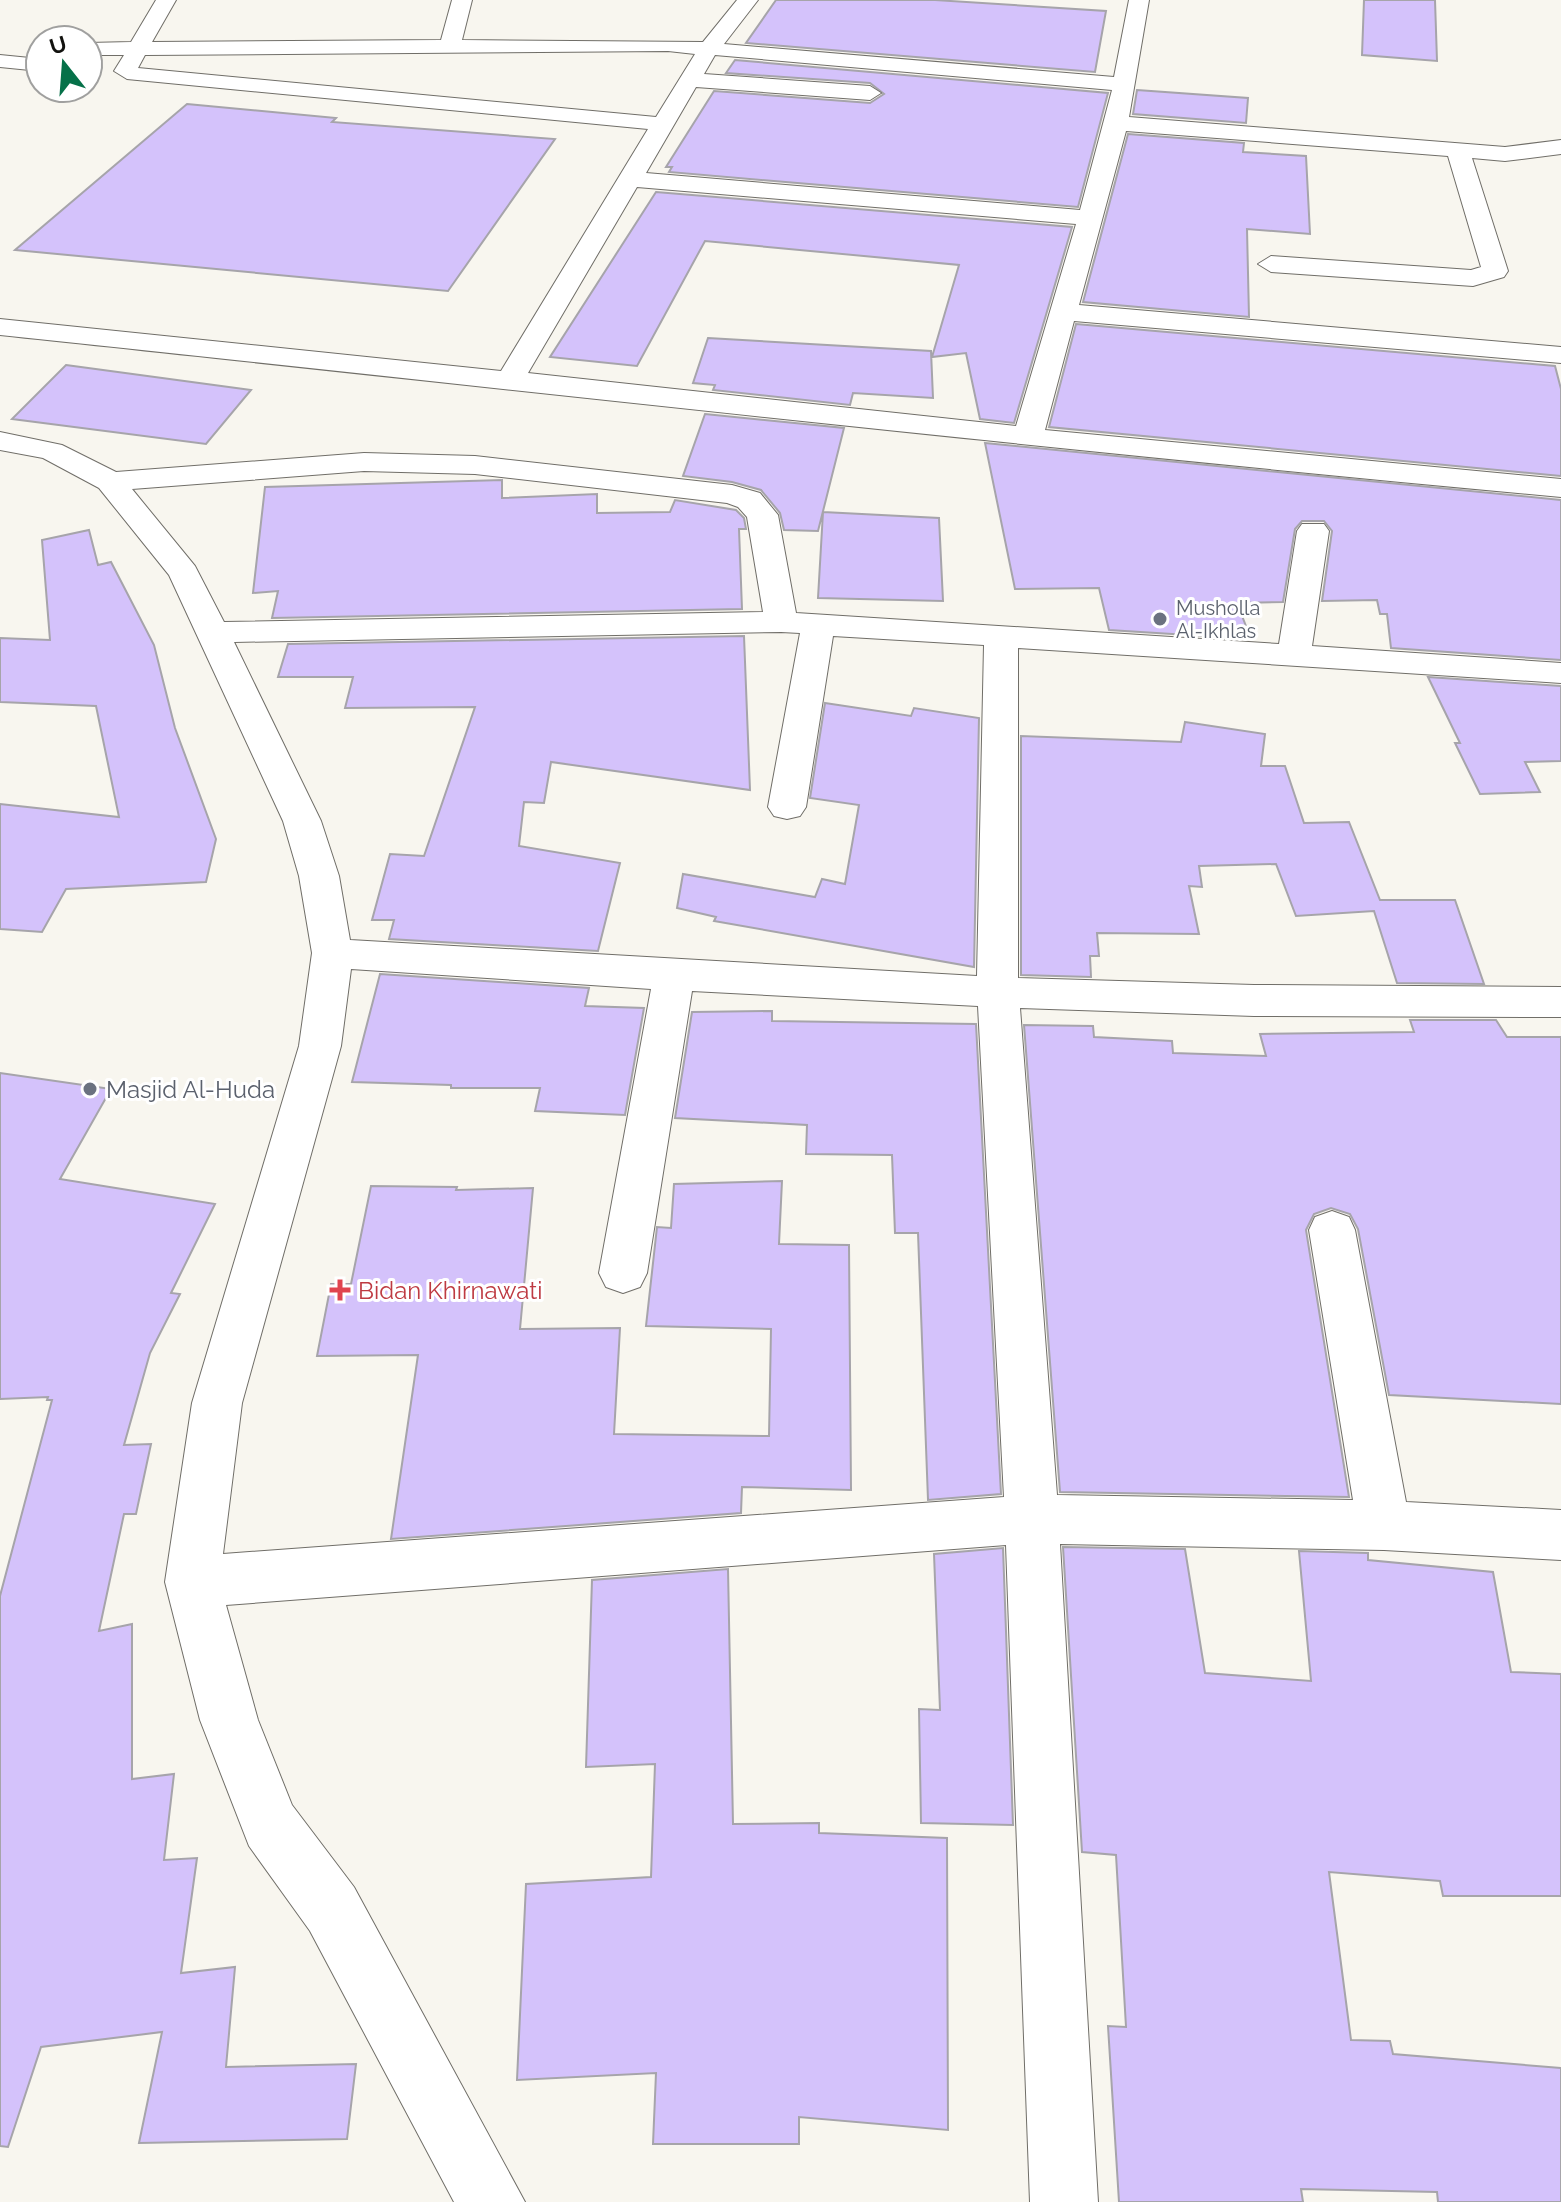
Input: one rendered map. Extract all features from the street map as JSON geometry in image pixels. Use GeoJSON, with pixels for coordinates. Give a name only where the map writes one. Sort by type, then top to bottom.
{"type":"FeatureCollection","features":[{"type":"Feature","properties":{"kind":"street"},"geometry":{"type":"LineString","coordinates":[[124,73],[166,0]]}},
{"type":"Feature","properties":{"kind":"street"},"geometry":{"type":"LineString","coordinates":[[450,45],[462,0]]}},
{"type":"Feature","properties":{"kind":"street"},"geometry":{"type":"LineString","coordinates":[[509,381],[708,49],[748,0]]}},
{"type":"Feature","properties":{"kind":"street"},"geometry":{"type":"LineString","coordinates":[[1028,436],[1092,218],[1114,116],[1126,85],[1139,0]]}},
{"type":"Feature","properties":{"kind":"street"},"geometry":{"type":"LineString","coordinates":[[104,49],[588,43],[708,49],[1126,85]]}},
{"type":"Feature","properties":{"kind":"street"},"geometry":{"type":"LineString","coordinates":[[0,49],[24,49]]}},
{"type":"Feature","properties":{"kind":"street"},"geometry":{"type":"LineString","coordinates":[[0,61],[24,63]]}},
{"type":"Feature","properties":{"kind":"street"},"geometry":{"type":"LineString","coordinates":[[104,71],[663,124]]}},
{"type":"Feature","properties":{"kind":"street"},"geometry":{"type":"LineString","coordinates":[[692,80],[898,95]]}},
{"type":"Feature","properties":{"kind":"street"},"geometry":{"type":"LineString","coordinates":[[1114,116],[1458,151],[1505,154],[1552,148]]}},
{"type":"Feature","properties":{"kind":"street"},"geometry":{"type":"LineString","coordinates":[[1271,264],[1473,278],[1492,274],[1495,271],[1458,151]]}},
{"type":"Feature","properties":{"kind":"street"},"geometry":{"type":"LineString","coordinates":[[631,179],[1092,218]]}},
{"type":"Feature","properties":{"kind":"street"},"geometry":{"type":"LineString","coordinates":[[1064,312],[1561,355]]}},
{"type":"Feature","properties":{"kind":"street"},"geometry":{"type":"LineString","coordinates":[[0,327],[1028,436],[1561,488]]}},
{"type":"Feature","properties":{"kind":"street"},"geometry":{"type":"LineString","coordinates":[[0,441],[51,451],[74,460],[110,482],[184,573],[302,821],[319,876],[332,953],[320,1046],[217,1403],[192,1582],[229,1720],[270,1825],[332,1909],[491,2202]]}},
{"type":"Feature","properties":{"kind":"street"},"geometry":{"type":"LineString","coordinates":[[110,482],[364,462],[475,465],[732,494],[749,500],[762,515],[781,622]]}},
{"type":"Feature","properties":{"kind":"street"},"geometry":{"type":"LineString","coordinates":[[1294,653],[1306,594],[1313,531]]}},
{"type":"Feature","properties":{"kind":"street"},"geometry":{"type":"LineString","coordinates":[[213,632],[781,622],[1294,653],[1561,673]]}},
{"type":"Feature","properties":{"kind":"street"},"geometry":{"type":"LineString","coordinates":[[787,807],[818,624]]}},
{"type":"Feature","properties":{"kind":"street"},"geometry":{"type":"LineString","coordinates":[[1001,636],[996,897],[998,992],[1032,1519],[1064,2202]]}},
{"type":"Feature","properties":{"kind":"street"},"geometry":{"type":"LineString","coordinates":[[332,953],[674,976],[998,992],[1404,1004],[1561,1002]]}},
{"type":"Feature","properties":{"kind":"street"},"geometry":{"type":"LineString","coordinates":[[623,1273],[674,976]]}},
{"type":"Feature","properties":{"kind":"street"},"geometry":{"type":"LineString","coordinates":[[1332,1230],[1384,1525]]}},
{"type":"Feature","properties":{"kind":"street"},"geometry":{"type":"LineString","coordinates":[[192,1582],[1032,1519],[1384,1525],[1561,1535]]}},
{"type":"Feature","properties":{"kind":"building"},"geometry":{"type":"Polygon","coordinates":[[[776,0],[935,0],[1106,11],[1095,72],[746,43],[776,0]]]}},
{"type":"Feature","properties":{"kind":"building"},"geometry":{"type":"Polygon","coordinates":[[[1364,0],[1435,0],[1437,61],[1362,55],[1364,0]]]}},
{"type":"Feature","properties":{"kind":"building"},"geometry":{"type":"Polygon","coordinates":[[[735,60],[1108,93],[1078,207],[669,172],[672,167],[666,167],[714,91],[870,103],[884,94],[870,83],[726,73],[735,60]]]}},
{"type":"Feature","properties":{"kind":"building"},"geometry":{"type":"Polygon","coordinates":[[[1137,90],[1248,98],[1246,123],[1133,114],[1137,90]]]}},
{"type":"Feature","properties":{"kind":"building"},"geometry":{"type":"Polygon","coordinates":[[[187,104],[336,118],[332,122],[555,139],[448,291],[15,250],[187,104]]]}},
{"type":"Feature","properties":{"kind":"building"},"geometry":{"type":"Polygon","coordinates":[[[1128,134],[1244,143],[1243,152],[1306,156],[1310,234],[1247,229],[1249,317],[1083,302],[1128,134]]]}},
{"type":"Feature","properties":{"kind":"building"},"geometry":{"type":"Polygon","coordinates":[[[656,192],[1072,227],[1014,423],[980,419],[966,353],[932,357],[959,265],[705,241],[637,366],[550,357],[656,192]]]}},
{"type":"Feature","properties":{"kind":"building"},"geometry":{"type":"Polygon","coordinates":[[[1076,324],[1555,366],[1561,389],[1561,476],[1049,427],[1076,324]]]}},
{"type":"Feature","properties":{"kind":"building"},"geometry":{"type":"Polygon","coordinates":[[[708,338],[931,351],[933,398],[853,393],[850,405],[713,390],[715,385],[693,383],[708,338]]]}},
{"type":"Feature","properties":{"kind":"building"},"geometry":{"type":"Polygon","coordinates":[[[66,365],[251,390],[206,444],[12,419],[66,365]]]}},
{"type":"Feature","properties":{"kind":"building"},"geometry":{"type":"Polygon","coordinates":[[[705,414],[844,428],[818,531],[784,530],[780,513],[761,490],[732,482],[683,476],[705,414]]]}},
{"type":"Feature","properties":{"kind":"building"},"geometry":{"type":"Polygon","coordinates":[[[985,443],[1561,500],[1561,660],[1391,648],[1387,614],[1380,614],[1377,600],[1322,601],[1332,531],[1324,521],[1302,521],[1295,529],[1283,602],[1237,603],[1251,639],[1109,630],[1099,588],[1015,589],[985,443]]]}},
{"type":"Feature","properties":{"kind":"building"},"geometry":{"type":"Polygon","coordinates":[[[502,480],[502,498],[597,494],[597,513],[670,512],[675,500],[736,510],[744,518],[746,529],[739,529],[742,609],[272,618],[278,591],[253,593],[265,487],[502,480]]]}},
{"type":"Feature","properties":{"kind":"building"},"geometry":{"type":"Polygon","coordinates":[[[823,512],[939,518],[943,601],[818,598],[823,512]]]}},
{"type":"Feature","properties":{"kind":"building"},"geometry":{"type":"Polygon","coordinates":[[[89,530],[98,565],[111,562],[154,645],[175,728],[216,839],[206,882],[66,889],[42,932],[0,929],[0,804],[119,817],[96,706],[0,702],[0,638],[50,640],[42,540],[89,530]]]}},
{"type":"Feature","properties":{"kind":"building"},"geometry":{"type":"Polygon","coordinates":[[[744,636],[750,790],[551,762],[544,803],[524,802],[519,846],[620,863],[598,951],[389,939],[394,920],[372,920],[390,854],[424,856],[475,707],[345,708],[353,677],[278,677],[288,644],[744,636]]]}},
{"type":"Feature","properties":{"kind":"building"},"geometry":{"type":"Polygon","coordinates":[[[1428,677],[1561,686],[1561,761],[1525,762],[1540,792],[1480,794],[1455,743],[1460,743],[1428,677]]]}},
{"type":"Feature","properties":{"kind":"building"},"geometry":{"type":"Polygon","coordinates":[[[825,703],[911,716],[914,708],[979,718],[974,967],[714,921],[716,917],[677,908],[683,874],[815,897],[822,879],[845,884],[859,805],[810,798],[825,703]]]}},
{"type":"Feature","properties":{"kind":"building"},"geometry":{"type":"Polygon","coordinates":[[[1185,722],[1265,734],[1261,766],[1285,766],[1304,823],[1349,822],[1380,900],[1455,900],[1484,984],[1397,983],[1374,911],[1296,916],[1276,864],[1199,866],[1202,887],[1189,886],[1199,934],[1097,933],[1099,956],[1090,956],[1091,977],[1021,975],[1021,736],[1181,742],[1185,722]]]}},
{"type":"Feature","properties":{"kind":"building"},"geometry":{"type":"Polygon","coordinates":[[[380,974],[589,988],[585,1006],[644,1008],[625,1115],[535,1111],[540,1088],[451,1088],[451,1085],[352,1082],[380,974]]]}},
{"type":"Feature","properties":{"kind":"building"},"geometry":{"type":"Polygon","coordinates":[[[772,1011],[772,1021],[976,1024],[1001,1494],[928,1500],[918,1233],[895,1233],[892,1155],[806,1154],[807,1125],[675,1118],[692,1012],[772,1011]]]}},
{"type":"Feature","properties":{"kind":"building"},"geometry":{"type":"Polygon","coordinates":[[[1410,1020],[1496,1020],[1507,1037],[1561,1037],[1561,1404],[1389,1395],[1358,1229],[1350,1214],[1331,1208],[1314,1214],[1306,1230],[1349,1497],[1060,1492],[1024,1025],[1093,1026],[1094,1037],[1172,1041],[1173,1053],[1266,1056],[1260,1034],[1414,1032],[1410,1020]]]}},
{"type":"Feature","properties":{"kind":"building"},"geometry":{"type":"Polygon","coordinates":[[[0,1073],[111,1089],[60,1179],[215,1204],[171,1293],[180,1294],[150,1353],[124,1445],[151,1444],[136,1514],[124,1514],[99,1631],[132,1624],[132,1779],[174,1774],[164,1860],[197,1858],[181,1973],[235,1967],[226,2067],[356,2064],[347,2139],[139,2143],[162,2032],[41,2047],[8,2147],[0,2146],[0,1596],[52,1400],[47,1400],[48,1397],[0,1399],[0,1073]]]}},
{"type":"Feature","properties":{"kind":"building"},"geometry":{"type":"Polygon","coordinates":[[[782,1181],[779,1244],[849,1245],[851,1490],[742,1487],[741,1513],[391,1539],[418,1355],[317,1356],[331,1284],[351,1284],[371,1186],[457,1187],[456,1190],[533,1188],[520,1329],[620,1328],[614,1434],[769,1436],[771,1329],[646,1326],[657,1227],[671,1228],[674,1184],[782,1181]]]}},
{"type":"Feature","properties":{"kind":"building"},"geometry":{"type":"Polygon","coordinates":[[[1063,1547],[1185,1549],[1205,1673],[1311,1681],[1299,1551],[1368,1553],[1368,1560],[1493,1572],[1511,1672],[1561,1674],[1561,1896],[1443,1896],[1440,1881],[1329,1872],[1351,2040],[1390,2041],[1393,2054],[1561,2068],[1561,2202],[1438,2202],[1437,2192],[1301,2189],[1303,2202],[1119,2202],[1108,2026],[1126,2027],[1116,1855],[1082,1852],[1063,1547]]]}},
{"type":"Feature","properties":{"kind":"building"},"geometry":{"type":"Polygon","coordinates":[[[1003,1548],[1013,1825],[921,1823],[919,1709],[940,1710],[934,1554],[1003,1548]]]}},
{"type":"Feature","properties":{"kind":"building"},"geometry":{"type":"Polygon","coordinates":[[[728,1569],[733,1824],[819,1823],[819,1833],[947,1838],[948,2130],[799,2117],[799,2144],[653,2144],[656,2073],[517,2080],[526,1884],[651,1877],[655,1764],[586,1767],[592,1580],[728,1569]]]}},
{"type":"Feature","properties":{"kind":"place","name":"Musholla Al-Ikhlas"},"geometry":{"type":"Point","coordinates":[1160,619]}},
{"type":"Feature","properties":{"kind":"place","name":"Masjid Al-Huda"},"geometry":{"type":"Point","coordinates":[90,1089]}},
{"type":"Feature","properties":{"kind":"place","name":"Bidan Khirnawati"},"geometry":{"type":"Point","coordinates":[340,1290]}}]}
